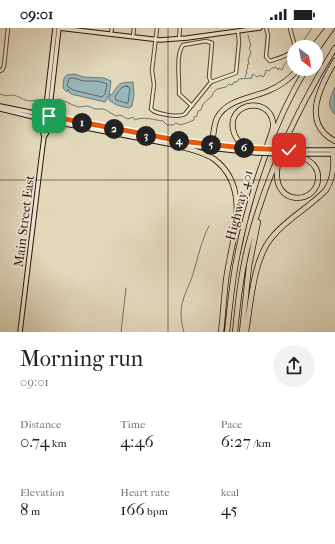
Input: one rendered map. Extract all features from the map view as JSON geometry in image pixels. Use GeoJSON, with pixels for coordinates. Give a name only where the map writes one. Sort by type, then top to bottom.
{"type":"FeatureCollection","features":[{"type":"Feature","properties":{"kind":"highway"},"geometry":{"type":"LineString","coordinates":[[319,40],[328,28]]}},
{"type":"Feature","properties":{"kind":"highway"},"geometry":{"type":"LineString","coordinates":[[323,41],[332,28]]}},
{"type":"Feature","properties":{"kind":"highway","name":"Highway 401"},"geometry":{"type":"LineString","coordinates":[[259,210],[295,118],[335,48]]}},
{"type":"Feature","properties":{"kind":"highway"},"geometry":{"type":"LineString","coordinates":[[335,61],[319,93],[316,101],[316,109],[318,121],[322,128],[326,134],[335,141]]}},
{"type":"Feature","properties":{"kind":"highway"},"geometry":{"type":"LineString","coordinates":[[212,147],[213,134],[218,117],[228,106],[269,91],[281,85],[291,76]]}},
{"type":"Feature","properties":{"kind":"highway","name":"Highway 401"},"geometry":{"type":"LineString","coordinates":[[227,332],[237,257],[249,204],[265,158],[294,88],[302,76]]}},
{"type":"Feature","properties":{"kind":"highway"},"geometry":{"type":"LineString","coordinates":[[257,151],[241,143],[236,137],[232,128],[234,118],[244,107],[257,106],[269,113],[272,118],[272,130],[265,158]]}},
{"type":"Feature","properties":{"kind":"highway"},"geometry":{"type":"LineString","coordinates":[[286,139],[276,172],[277,183],[281,191],[287,195],[295,198],[304,197],[310,194],[316,187],[318,180],[317,171],[314,165],[307,159],[289,152]]}},
{"type":"Feature","properties":{"kind":"highway"},"geometry":{"type":"LineString","coordinates":[[168,143],[202,153],[213,158],[222,166],[228,175],[236,197],[236,222],[226,280],[221,332]]}},
{"type":"Feature","properties":{"kind":"highway"},"geometry":{"type":"LineString","coordinates":[[246,332],[256,273],[262,252],[272,236],[326,190],[330,184],[333,174],[334,152]]}},
{"type":"Feature","properties":{"kind":"highway"},"geometry":{"type":"LineString","coordinates":[[235,332],[248,243],[259,210]]}},
{"type":"Feature","properties":{"kind":"highway"},"geometry":{"type":"LineString","coordinates":[[242,332],[249,266],[259,210]]}},
{"type":"Feature","properties":{"kind":"main road","name":"Main Street East"},"geometry":{"type":"LineString","coordinates":[[47,119],[55,28]]}},
{"type":"Feature","properties":{"kind":"main road","name":"Main Street East"},"geometry":{"type":"LineString","coordinates":[[20,332],[44,137],[43,133],[47,119],[59,28]]}},
{"type":"Feature","properties":{"kind":"main road"},"geometry":{"type":"LineString","coordinates":[[59,28],[89,30],[156,40],[179,39],[260,28]]}},
{"type":"Feature","properties":{"kind":"main road"},"geometry":{"type":"LineString","coordinates":[[0,106],[47,119],[212,147]]}},
{"type":"Feature","properties":{"kind":"main road"},"geometry":{"type":"LineString","coordinates":[[0,109],[168,143],[282,154],[289,152]]}},
{"type":"Feature","properties":{"kind":"main road"},"geometry":{"type":"LineString","coordinates":[[257,151],[263,149],[289,152],[334,152]]}},
{"type":"Feature","properties":{"kind":"street"},"geometry":{"type":"LineString","coordinates":[[0,71],[4,66],[8,28]]}},
{"type":"Feature","properties":{"kind":"street"},"geometry":{"type":"LineString","coordinates":[[111,33],[112,28]]}},
{"type":"Feature","properties":{"kind":"street"},"geometry":{"type":"LineString","coordinates":[[133,36],[134,28]]}},
{"type":"Feature","properties":{"kind":"street"},"geometry":{"type":"LineString","coordinates":[[157,28],[152,70],[154,86],[151,109],[158,113],[182,116],[211,82],[236,73],[239,42],[238,32]]}},
{"type":"Feature","properties":{"kind":"street"},"geometry":{"type":"LineString","coordinates":[[179,39],[180,28]]}},
{"type":"Feature","properties":{"kind":"street"},"geometry":{"type":"LineString","coordinates":[[266,28],[268,35],[266,57],[270,61],[287,55],[294,48],[290,28]]}},
{"type":"Feature","properties":{"kind":"street"},"geometry":{"type":"LineString","coordinates":[[192,106],[179,94],[179,69],[181,49],[183,45],[206,41],[212,43],[209,76],[211,82]]}},
{"type":"Feature","properties":{"kind":"water"},"geometry":{"type":"Polygon","coordinates":[[[74,74],[83,77],[104,78],[111,81],[109,95],[111,95],[119,84],[133,82],[134,95],[132,106],[129,108],[116,104],[109,100],[109,96],[105,102],[71,94],[68,89],[67,92],[63,88],[64,78],[67,75],[74,74]]]}},
{"type":"Feature","properties":{"kind":"water"},"geometry":{"type":"Polygon","coordinates":[[[335,87],[335,115],[330,108],[330,98],[335,87]]]}},
{"type":"Feature","properties":{"kind":"waterway"},"geometry":{"type":"LineString","coordinates":[[304,40],[312,28]]}},
{"type":"Feature","properties":{"kind":"waterway"},"geometry":{"type":"LineString","coordinates":[[245,77],[251,52],[249,48],[251,46],[248,35]]}},
{"type":"Feature","properties":{"kind":"waterway"},"geometry":{"type":"LineString","coordinates":[[59,99],[78,107],[88,106],[95,109],[104,109],[116,116],[120,115],[128,119],[133,117],[135,120],[141,118],[163,121],[167,125],[173,125],[176,123],[181,125],[194,120],[194,117],[197,116],[198,111],[201,110],[203,104],[217,89],[226,87],[229,84],[232,85],[239,79],[252,78],[253,74],[257,77],[260,75],[263,77],[266,70],[269,71],[272,68],[276,67],[278,70],[279,68],[282,70],[287,61]]}},
{"type":"Feature","properties":{"kind":"waterway"},"geometry":{"type":"LineString","coordinates":[[0,94],[6,96],[13,95],[29,101],[39,101]]}},
{"type":"Feature","properties":{"kind":"waterway"},"geometry":{"type":"LineString","coordinates":[[184,332],[181,315],[182,303],[209,226]]}},
{"type":"Feature","properties":{"kind":"waterway"},"geometry":{"type":"LineString","coordinates":[[121,332],[126,288]]}},
{"type":"Feature","properties":{"kind":"route"},"geometry":{"type":"LineString","coordinates":[[49,116],[152,137],[243,148],[289,150]]}}]}
